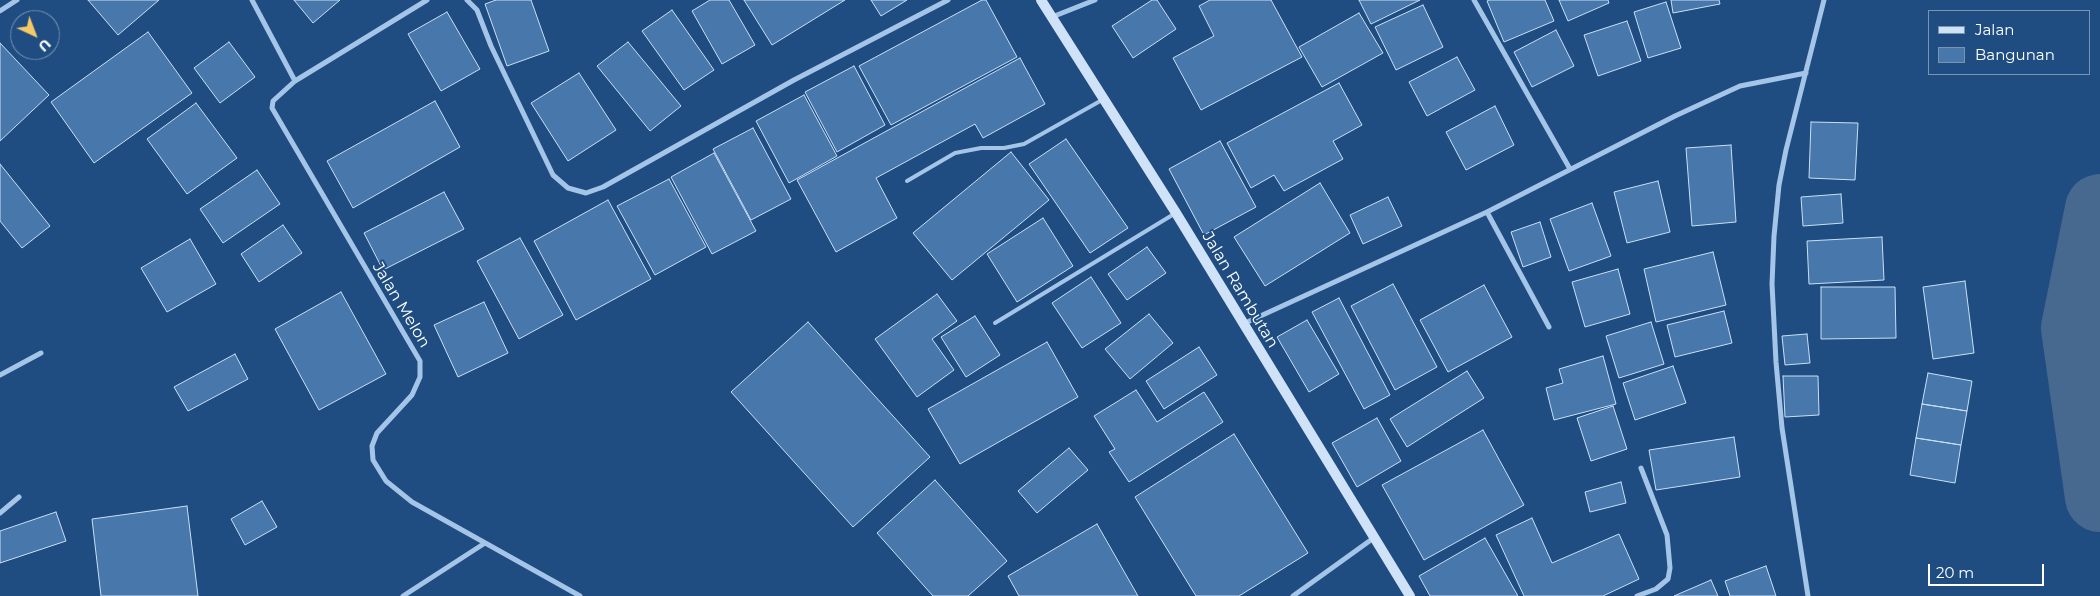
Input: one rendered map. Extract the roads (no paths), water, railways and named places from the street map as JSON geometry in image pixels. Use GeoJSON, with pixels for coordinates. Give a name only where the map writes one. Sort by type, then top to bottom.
{"type":"FeatureCollection","features":[{"type":"Feature","properties":{"kind":"street"},"geometry":{"type":"LineString","coordinates":[[0,11],[17,0]]}},
{"type":"Feature","properties":{"kind":"street"},"geometry":{"type":"LineString","coordinates":[[252,0],[295,81],[428,0]]}},
{"type":"Feature","properties":{"kind":"street"},"geometry":{"type":"LineString","coordinates":[[467,0],[477,10],[491,46],[553,175],[568,188],[586,193],[603,187],[785,84],[948,0]]}},
{"type":"Feature","properties":{"kind":"street","name":"Jalan Rambutan"},"geometry":{"type":"LineString","coordinates":[[1041,0],[1176,213],[1410,596]]}},
{"type":"Feature","properties":{"kind":"street"},"geometry":{"type":"LineString","coordinates":[[1052,18],[1095,0]]}},
{"type":"Feature","properties":{"kind":"street"},"geometry":{"type":"LineString","coordinates":[[1474,0],[1570,169]]}},
{"type":"Feature","properties":{"kind":"street"},"geometry":{"type":"LineString","coordinates":[[1808,596],[1782,428],[1772,284],[1779,184],[1824,0]]}},
{"type":"Feature","properties":{"kind":"street"},"geometry":{"type":"LineString","coordinates":[[1243,324],[1487,212],[1740,86],[1806,73]]}},
{"type":"Feature","properties":{"kind":"street","name":"Jalan Melon"},"geometry":{"type":"LineString","coordinates":[[295,81],[273,101],[272,108],[275,116],[420,361],[420,377],[412,395],[377,432],[372,446],[373,460],[386,481],[412,502],[580,596]]}},
{"type":"Feature","properties":{"kind":"street"},"geometry":{"type":"LineString","coordinates":[[1487,212],[1549,327]]}},
{"type":"Feature","properties":{"kind":"street"},"geometry":{"type":"LineString","coordinates":[[0,375],[41,353]]}},
{"type":"Feature","properties":{"kind":"street"},"geometry":{"type":"LineString","coordinates":[[1637,596],[1656,589],[1668,578],[1670,568],[1667,536],[1641,468]]}},
{"type":"Feature","properties":{"kind":"street"},"geometry":{"type":"LineString","coordinates":[[0,513],[19,497]]}},
{"type":"Feature","properties":{"kind":"street"},"geometry":{"type":"LineString","coordinates":[[1293,596],[1375,537]]}},
{"type":"Feature","properties":{"kind":"street"},"geometry":{"type":"LineString","coordinates":[[403,596],[486,542]]}},
{"type":"Feature","properties":{"kind":"lane"},"geometry":{"type":"LineString","coordinates":[[907,181],[955,153],[981,148],[1004,148],[1024,144],[1104,99]]}},
{"type":"Feature","properties":{"kind":"lane"},"geometry":{"type":"LineString","coordinates":[[995,323],[1176,213]]}},
{"type":"Feature","properties":{"kind":"waterway"},"geometry":{"type":"LineString","coordinates":[[2100,209],[2076,328],[2100,497]]}}]}
